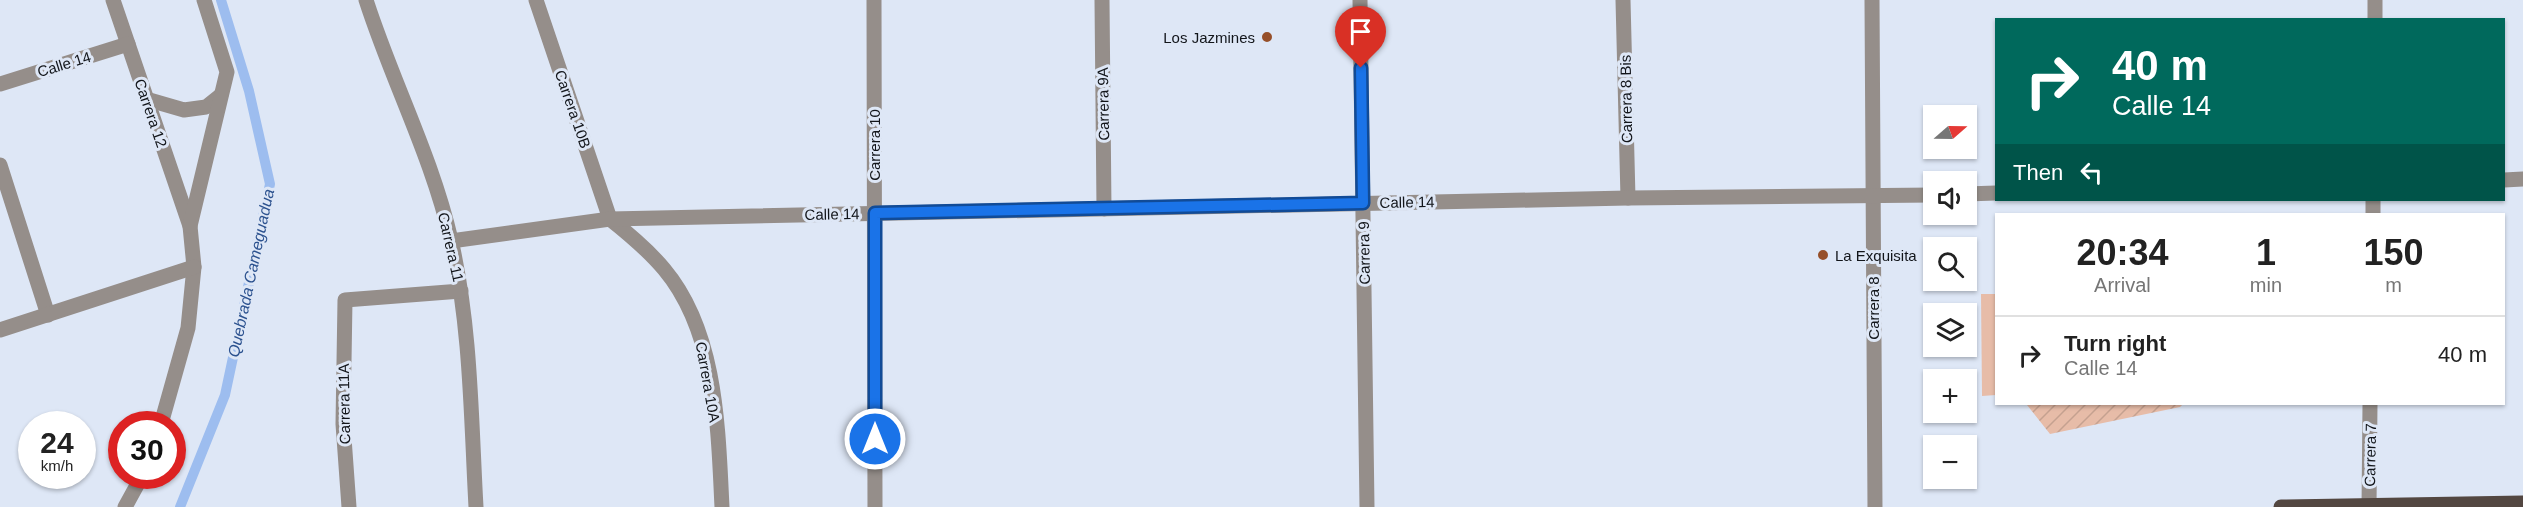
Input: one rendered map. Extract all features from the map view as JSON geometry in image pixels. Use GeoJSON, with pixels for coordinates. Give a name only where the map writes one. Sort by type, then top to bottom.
{"type":"FeatureCollection","features":[{"type":"Feature","properties":{"kind":"main road"},"geometry":{"type":"LineString","coordinates":[[2281,507],[2523,503]]}},
{"type":"Feature","properties":{"kind":"street","name":"Carrera 12"},"geometry":{"type":"LineString","coordinates":[[113,0],[190,226],[194,267],[189,328],[165,411]]}},
{"type":"Feature","properties":{"kind":"street","name":"Carrera 12"},"geometry":{"type":"LineString","coordinates":[[190,226],[226,72],[204,0]]}},
{"type":"Feature","properties":{"kind":"street","name":"Carrera 11"},"geometry":{"type":"LineString","coordinates":[[366,0],[427,163],[451,241],[461,291],[468,362],[476,507]]}},
{"type":"Feature","properties":{"kind":"street","name":"Carrera 10B"},"geometry":{"type":"LineString","coordinates":[[536,0],[610,219]]}},
{"type":"Feature","properties":{"kind":"street","name":"Carrera 10"},"geometry":{"type":"LineString","coordinates":[[874,0],[874,507]]}},
{"type":"Feature","properties":{"kind":"street","name":"Carrera 9A"},"geometry":{"type":"LineString","coordinates":[[1102,0],[1104,209]]}},
{"type":"Feature","properties":{"kind":"street","name":"Carrera 9"},"geometry":{"type":"LineString","coordinates":[[1360,0],[1367,507]]}},
{"type":"Feature","properties":{"kind":"street","name":"Carrera 8 Bis"},"geometry":{"type":"LineString","coordinates":[[1623,0],[1628,198]]}},
{"type":"Feature","properties":{"kind":"street","name":"Carrera 8"},"geometry":{"type":"LineString","coordinates":[[1872,0],[1875,507]]}},
{"type":"Feature","properties":{"kind":"street"},"geometry":{"type":"LineString","coordinates":[[2375,0],[2375,18]]}},
{"type":"Feature","properties":{"kind":"street","name":"Calle 14"},"geometry":{"type":"LineString","coordinates":[[0,84],[128,44]]}},
{"type":"Feature","properties":{"kind":"street"},"geometry":{"type":"LineString","coordinates":[[146,99],[184,110],[206,107],[221,95]]}},
{"type":"Feature","properties":{"kind":"street"},"geometry":{"type":"LineString","coordinates":[[0,165],[48,315]]}},
{"type":"Feature","properties":{"kind":"street"},"geometry":{"type":"LineString","coordinates":[[2505,180],[2523,179]]}},
{"type":"Feature","properties":{"kind":"street"},"geometry":{"type":"LineString","coordinates":[[1977,194],[1995,193]]}},
{"type":"Feature","properties":{"kind":"street","name":"Calle 14"},"geometry":{"type":"LineString","coordinates":[[451,241],[610,219],[1628,198],[1923,195]]}},
{"type":"Feature","properties":{"kind":"street","name":"Carrera 10A"},"geometry":{"type":"LineString","coordinates":[[610,219],[665,269],[685,300],[702,340],[713,398],[722,507]]}},
{"type":"Feature","properties":{"kind":"street"},"geometry":{"type":"LineString","coordinates":[[0,330],[194,267]]}},
{"type":"Feature","properties":{"kind":"street","name":"Carrera 11A"},"geometry":{"type":"LineString","coordinates":[[349,507],[343,424],[345,300],[461,291]]}},
{"type":"Feature","properties":{"kind":"street","name":"Carrera 7"},"geometry":{"type":"LineString","coordinates":[[2369,506],[2370,405]]}},
{"type":"Feature","properties":{"kind":"street"},"geometry":{"type":"LineString","coordinates":[[125,507],[135,489]]}},
{"type":"Feature","properties":{"kind":"shaded area"},"geometry":{"type":"Polygon","coordinates":[[[1981,294],[1995,294],[1995,395],[1982,396],[1981,294]]]}},
{"type":"Feature","properties":{"kind":"shaded area"},"geometry":{"type":"Polygon","coordinates":[[[2027,405],[2182,405],[2180,407],[2050,434],[2027,405]]]}},
{"type":"Feature","properties":{"kind":"waterway","name":"Quebrada Cameguadua"},"geometry":{"type":"LineString","coordinates":[[180,507],[225,395],[270,184],[249,91],[221,0]]}},
{"type":"Feature","properties":{"kind":"place","name":"Los Jazmines"},"geometry":{"type":"Point","coordinates":[1267,37]}},
{"type":"Feature","properties":{"kind":"place","name":"La Exquisita"},"geometry":{"type":"Point","coordinates":[1823,255]}},
{"type":"Feature","properties":{"kind":"route"},"geometry":{"type":"LineString","coordinates":[[875,439],[875,213],[1363,203],[1361,68]]}}]}
